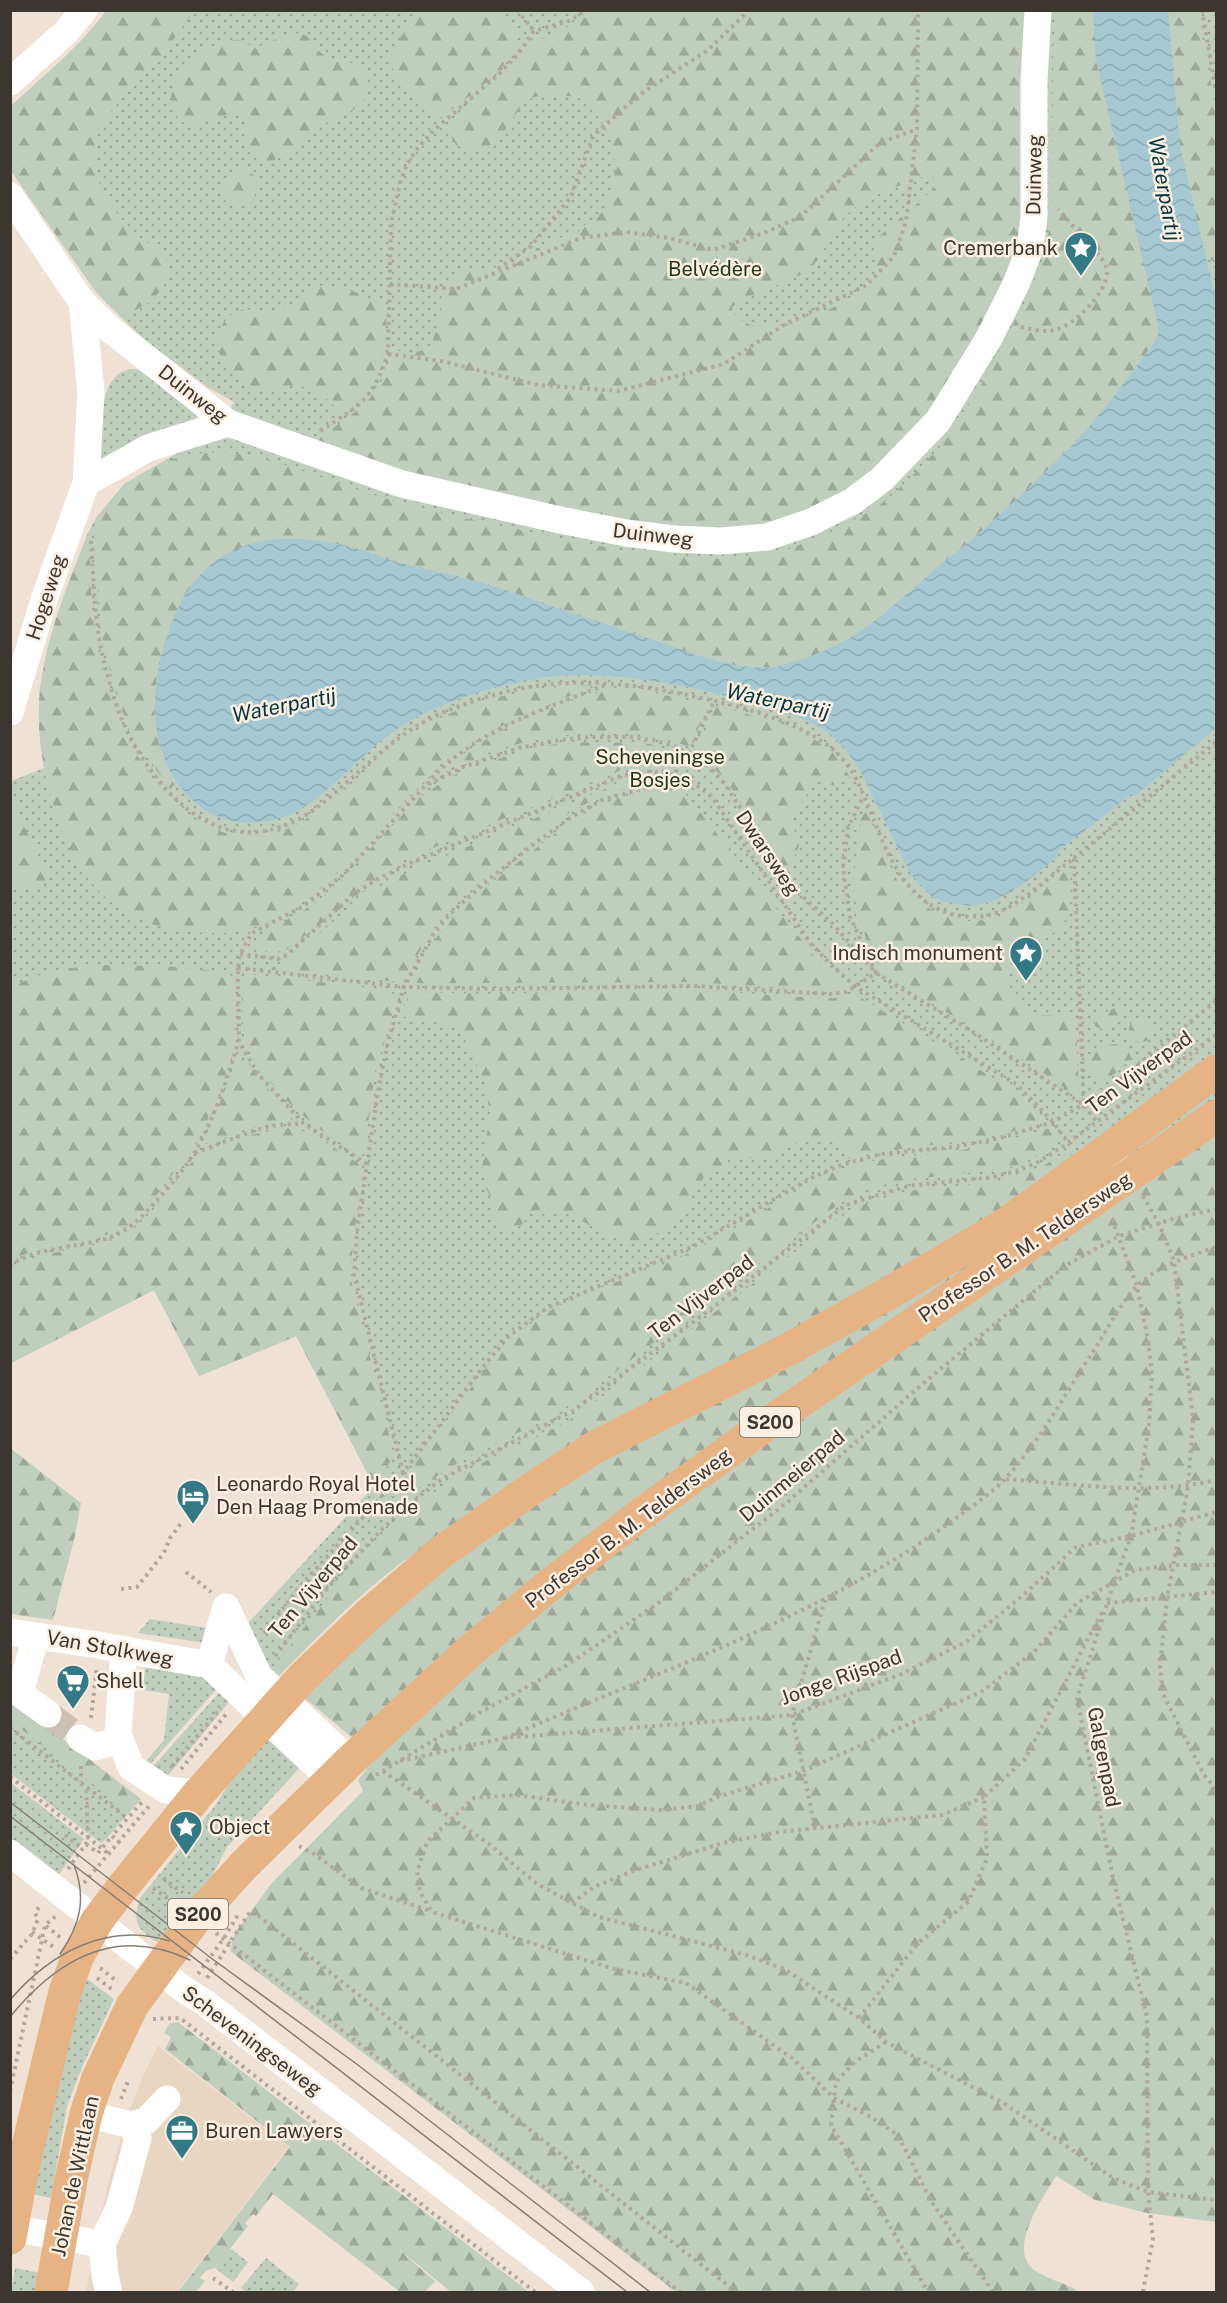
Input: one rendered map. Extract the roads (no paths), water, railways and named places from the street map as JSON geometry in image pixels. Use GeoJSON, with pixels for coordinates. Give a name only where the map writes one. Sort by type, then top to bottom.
{"type":"FeatureCollection","features":[{"type":"Feature","properties":{"kind":"main road","name":"Professor B. M. Teldersweg"},"geometry":{"type":"LineString","coordinates":[[97,1921],[121,1864],[200,1793],[256,1695],[302,1678],[369,1614],[440,1554],[595,1447],[634,1425],[789,1349],[1006,1224],[1106,1134],[1216,1071]]}},
{"type":"Feature","properties":{"kind":"main road","name":"Professor B. M. Teldersweg"},"geometry":{"type":"LineString","coordinates":[[158,1968],[195,1919],[244,1865],[340,1770],[470,1651],[542,1591],[641,1514],[767,1424],[1216,1116]]}},
{"type":"Feature","properties":{"kind":"main road"},"geometry":{"type":"LineString","coordinates":[[11,2231],[23,2167],[65,1992],[76,1961],[97,1921]]}},
{"type":"Feature","properties":{"kind":"main road","name":"Johan de Wittlaan"},"geometry":{"type":"LineString","coordinates":[[51,2292],[71,2180],[86,2114],[98,2078],[132,2006],[158,1968]]}},
{"type":"Feature","properties":{"kind":"street"},"geometry":{"type":"LineString","coordinates":[[10,82],[66,32],[84,10]]}},
{"type":"Feature","properties":{"kind":"street","name":"Duinweg"},"geometry":{"type":"LineString","coordinates":[[10,196],[82,302],[111,330],[228,423],[402,484],[480,503],[626,533],[721,542],[767,537],[811,522],[853,501],[882,479],[938,421],[989,338],[1016,284],[1030,248],[1035,189],[1034,80],[1038,10]]}},
{"type":"Feature","properties":{"kind":"street","name":"Hogeweg"},"geometry":{"type":"LineString","coordinates":[[10,712],[45,597],[86,483],[91,392],[82,302]]}},
{"type":"Feature","properties":{"kind":"street"},"geometry":{"type":"LineString","coordinates":[[86,483],[148,448],[228,423]]}},
{"type":"Feature","properties":{"kind":"street"},"geometry":{"type":"LineString","coordinates":[[256,1695],[226,1607],[209,1665],[256,1695],[340,1770]]}},
{"type":"Feature","properties":{"kind":"street"},"geometry":{"type":"LineString","coordinates":[[23,1634],[23,1696],[48,1714]]}},
{"type":"Feature","properties":{"kind":"street","name":"Van Stolkweg"},"geometry":{"type":"LineString","coordinates":[[23,1634],[124,1649],[209,1665]]}},
{"type":"Feature","properties":{"kind":"street"},"geometry":{"type":"LineString","coordinates":[[124,1649],[118,1734],[131,1767],[160,1787],[170,1791],[200,1793]]}},
{"type":"Feature","properties":{"kind":"street"},"geometry":{"type":"LineString","coordinates":[[80,1738],[95,1747],[120,1740]]}},
{"type":"Feature","properties":{"kind":"street","name":"Scheveningseweg"},"geometry":{"type":"LineString","coordinates":[[10,1853],[581,2292]]}},
{"type":"Feature","properties":{"kind":"street"},"geometry":{"type":"LineString","coordinates":[[86,2114],[131,2125],[146,2121],[167,2099]]}},
{"type":"Feature","properties":{"kind":"street"},"geometry":{"type":"LineString","coordinates":[[108,2289],[102,2244],[119,2208],[138,2138],[131,2125]]}},
{"type":"Feature","properties":{"kind":"street"},"geometry":{"type":"LineString","coordinates":[[11,2231],[102,2244]]}},
{"type":"Feature","properties":{"kind":"water","name":"Waterpartij"},"geometry":{"type":"Polygon","coordinates":[[[1093,11],[1168,11],[1180,146],[1216,301],[1216,728],[1135,796],[1132,794],[1057,852],[1059,856],[1022,885],[992,902],[971,906],[945,902],[932,897],[911,875],[859,768],[839,743],[824,730],[788,714],[713,693],[629,678],[574,675],[547,677],[464,697],[417,717],[390,734],[312,802],[287,816],[273,820],[247,823],[224,819],[204,809],[187,795],[173,776],[163,755],[157,732],[155,695],[161,656],[179,606],[194,582],[211,564],[231,552],[252,544],[275,539],[300,539],[351,547],[395,561],[493,586],[713,660],[760,668],[776,667],[796,661],[851,637],[882,616],[976,536],[1039,478],[1086,430],[1158,335],[1158,325],[1096,60],[1093,11]]]}},
{"type":"Feature","properties":{"kind":"tunnel"},"geometry":{"type":"LineString","coordinates":[[48,1714],[80,1738]]}},
{"type":"Feature","properties":{"kind":"tram line"},"geometry":{"type":"LineString","coordinates":[[10,1802],[211,1958],[358,2065],[650,2292]]}},
{"type":"Feature","properties":{"kind":"tram line"},"geometry":{"type":"LineString","coordinates":[[10,1816],[627,2292]]}},
{"type":"Feature","properties":{"kind":"tram line"},"geometry":{"type":"LineString","coordinates":[[60,1954],[77,1922],[81,1900],[74,1865]]}},
{"type":"Feature","properties":{"kind":"tram line"},"geometry":{"type":"LineString","coordinates":[[10,2000],[25,1983],[43,1969],[61,1956],[81,1946],[123,1935],[146,1936],[169,1941]]}},
{"type":"Feature","properties":{"kind":"tram line"},"geometry":{"type":"LineString","coordinates":[[10,2017],[28,1996],[48,1979],[68,1964],[90,1954],[113,1947],[138,1946],[163,1950],[190,1960]]}},
{"type":"Feature","properties":{"kind":"place","name":"Cremerbank"},"geometry":{"type":"Point","coordinates":[1081,277]}},
{"type":"Feature","properties":{"kind":"place","name":"Indisch monument"},"geometry":{"type":"Point","coordinates":[1026,982]}},
{"type":"Feature","properties":{"kind":"place","name":"Leonardo Royal Hotel Den Haag Promenade"},"geometry":{"type":"Point","coordinates":[193,1525]}},
{"type":"Feature","properties":{"kind":"place","name":"Shell"},"geometry":{"type":"Point","coordinates":[73,1710]}},
{"type":"Feature","properties":{"kind":"place","name":"Object"},"geometry":{"type":"Point","coordinates":[186,1856]}},
{"type":"Feature","properties":{"kind":"place","name":"Buren Lawyers"},"geometry":{"type":"Point","coordinates":[182,2160]}},
{"type":"Feature","properties":{"kind":"park label","name":"Belvédère"},"geometry":{"type":"Point","coordinates":[715,269]}},
{"type":"Feature","properties":{"kind":"park label","name":"Scheveningse Bosjes"},"geometry":{"type":"Point","coordinates":[660,768]}}]}
